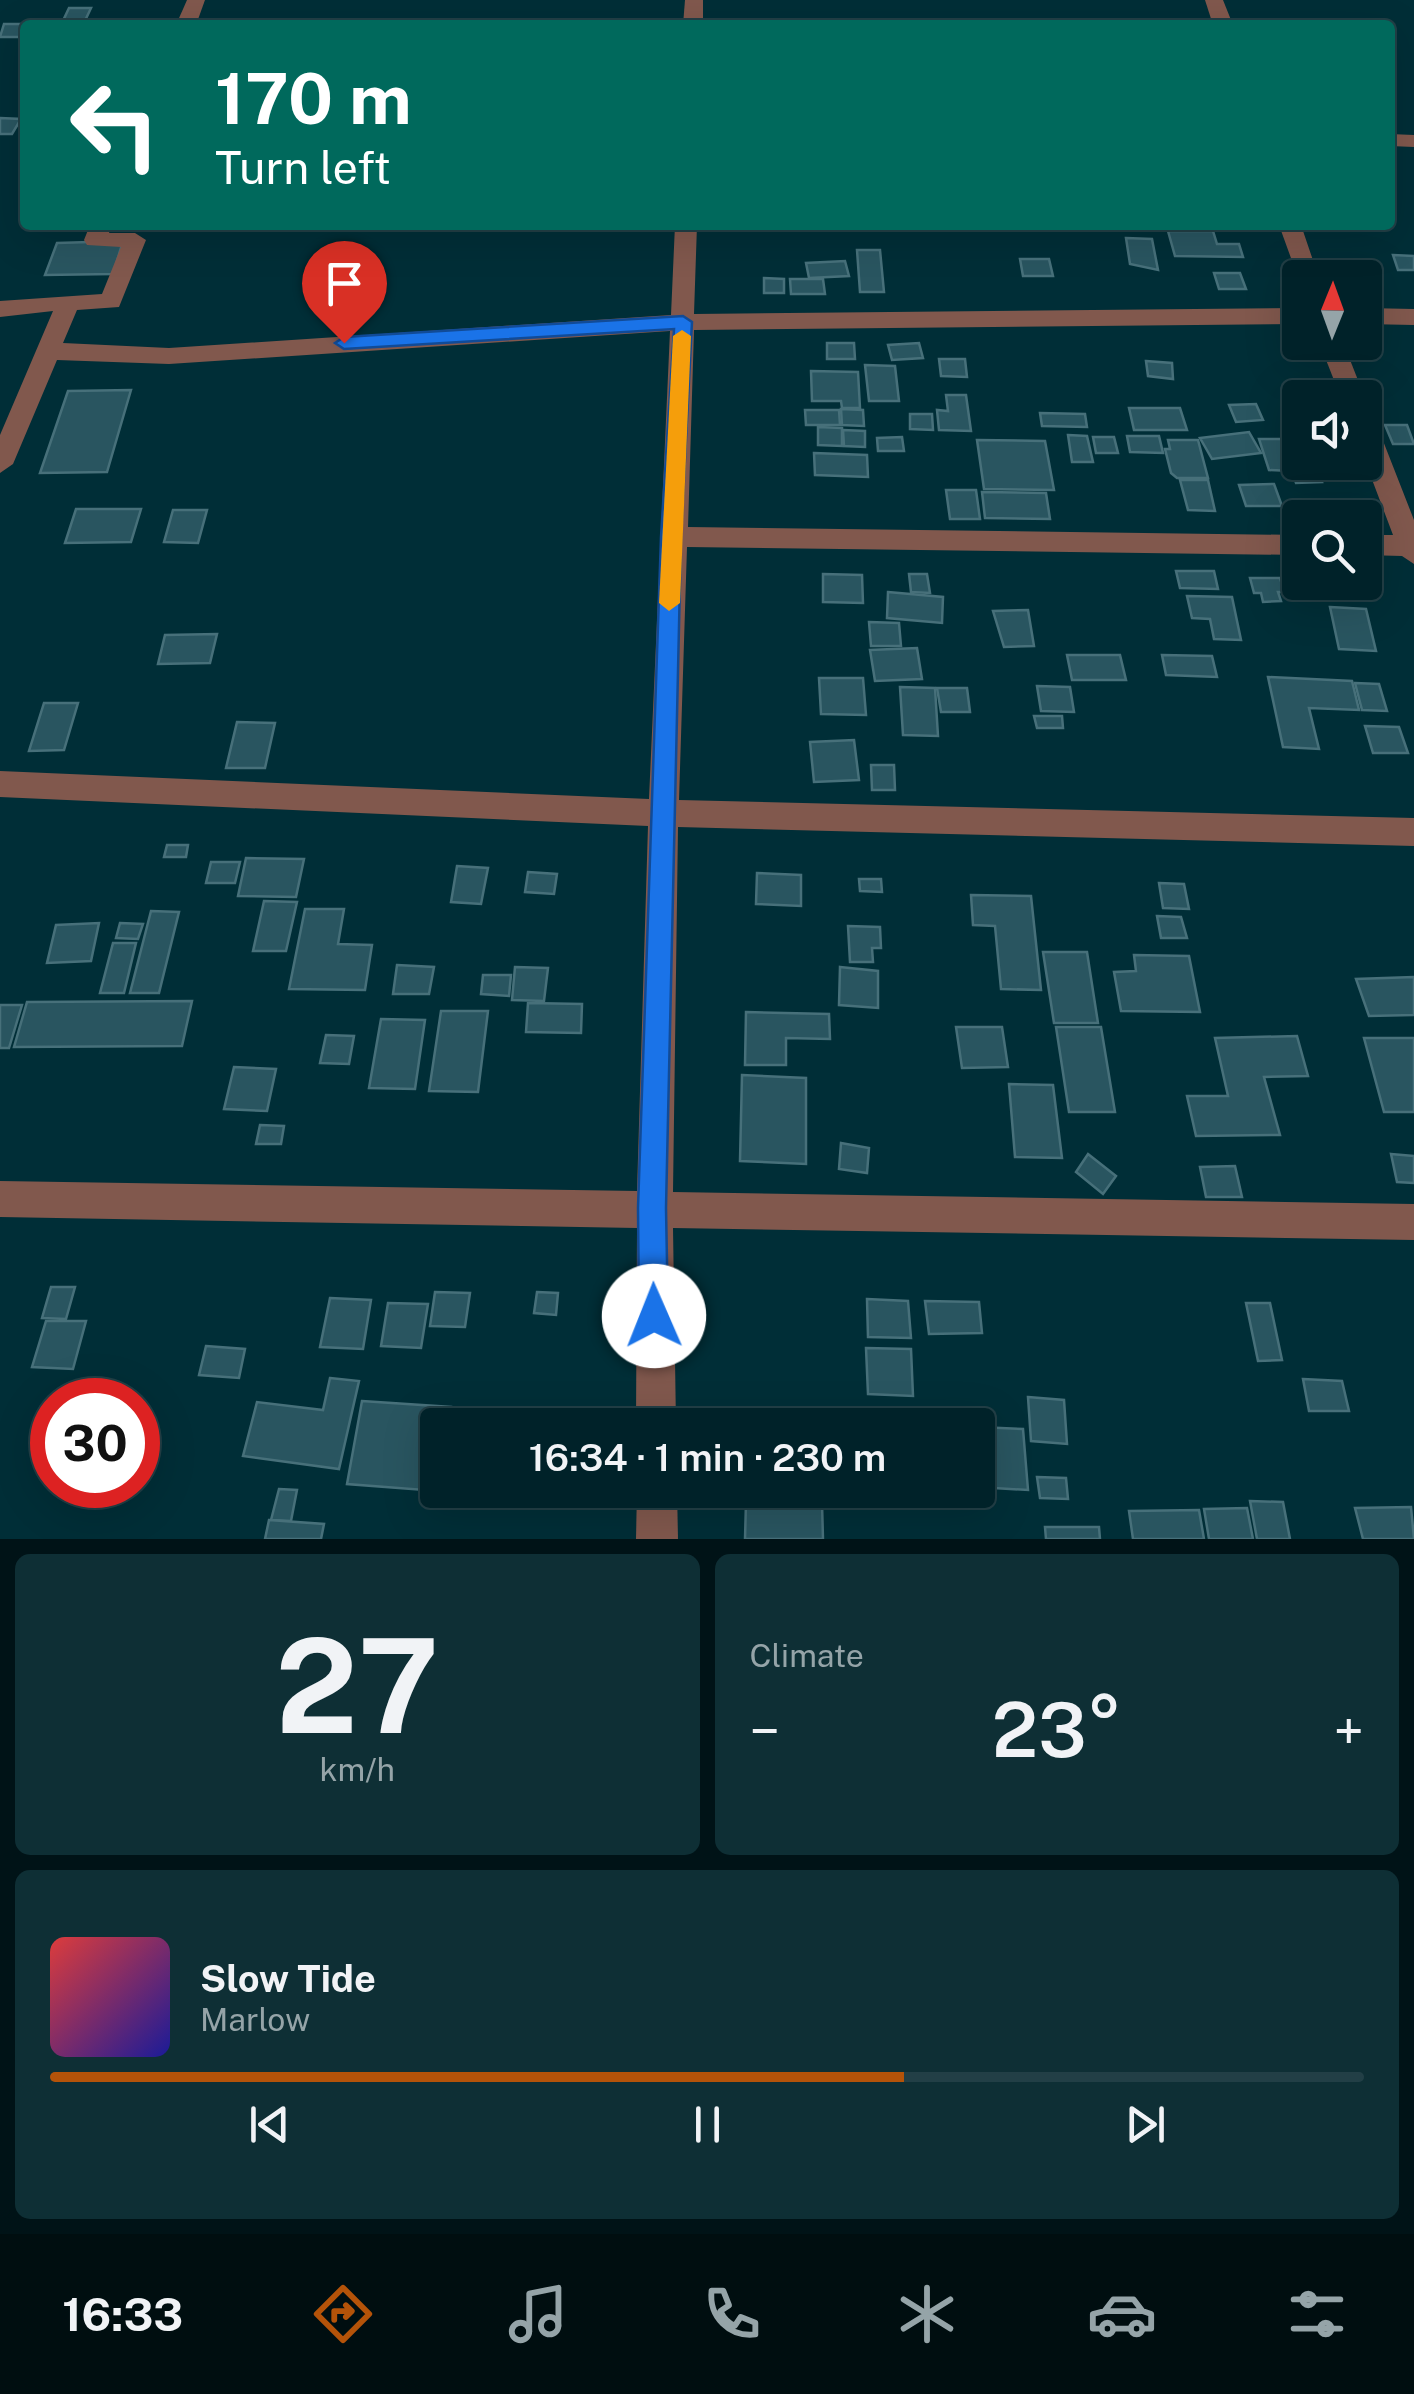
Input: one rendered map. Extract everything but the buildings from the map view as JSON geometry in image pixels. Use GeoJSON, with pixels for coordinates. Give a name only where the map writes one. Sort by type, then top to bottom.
{"type":"FeatureCollection","features":[{"type":"Feature","properties":{"kind":"street"},"geometry":{"type":"LineString","coordinates":[[0,309],[111,302],[135,240],[95,240],[99,230]]}},
{"type":"Feature","properties":{"kind":"street"},"geometry":{"type":"LineString","coordinates":[[656,1408],[652,1208],[671,537],[686,230]]}},
{"type":"Feature","properties":{"kind":"street"},"geometry":{"type":"LineString","coordinates":[[1292,230],[1302,260]]}},
{"type":"Feature","properties":{"kind":"street"},"geometry":{"type":"LineString","coordinates":[[0,464],[69,302]]}},
{"type":"Feature","properties":{"kind":"street"},"geometry":{"type":"LineString","coordinates":[[48,350],[169,356],[683,322],[1282,316]]}},
{"type":"Feature","properties":{"kind":"street"},"geometry":{"type":"LineString","coordinates":[[1382,316],[1414,317]]}},
{"type":"Feature","properties":{"kind":"street"},"geometry":{"type":"LineString","coordinates":[[1382,471],[1413,549],[1382,547]]}},
{"type":"Feature","properties":{"kind":"street"},"geometry":{"type":"LineString","coordinates":[[671,537],[1282,544]]}},
{"type":"Feature","properties":{"kind":"street"},"geometry":{"type":"LineString","coordinates":[[0,784],[666,814],[1414,832]]}},
{"type":"Feature","properties":{"kind":"street"},"geometry":{"type":"LineString","coordinates":[[0,1198],[1414,1222]]}},
{"type":"Feature","properties":{"kind":"street"},"geometry":{"type":"LineString","coordinates":[[656,1508],[657,1539]]}},
{"type":"Feature","properties":{"kind":"slow traffic"},"geometry":{"type":"LineString","coordinates":[[669,603],[682,336]]}},
{"type":"Feature","properties":{"kind":"route"},"geometry":{"type":"LineString","coordinates":[[344,343],[683,322],[671,537],[652,1208],[654,1316]]}}]}
